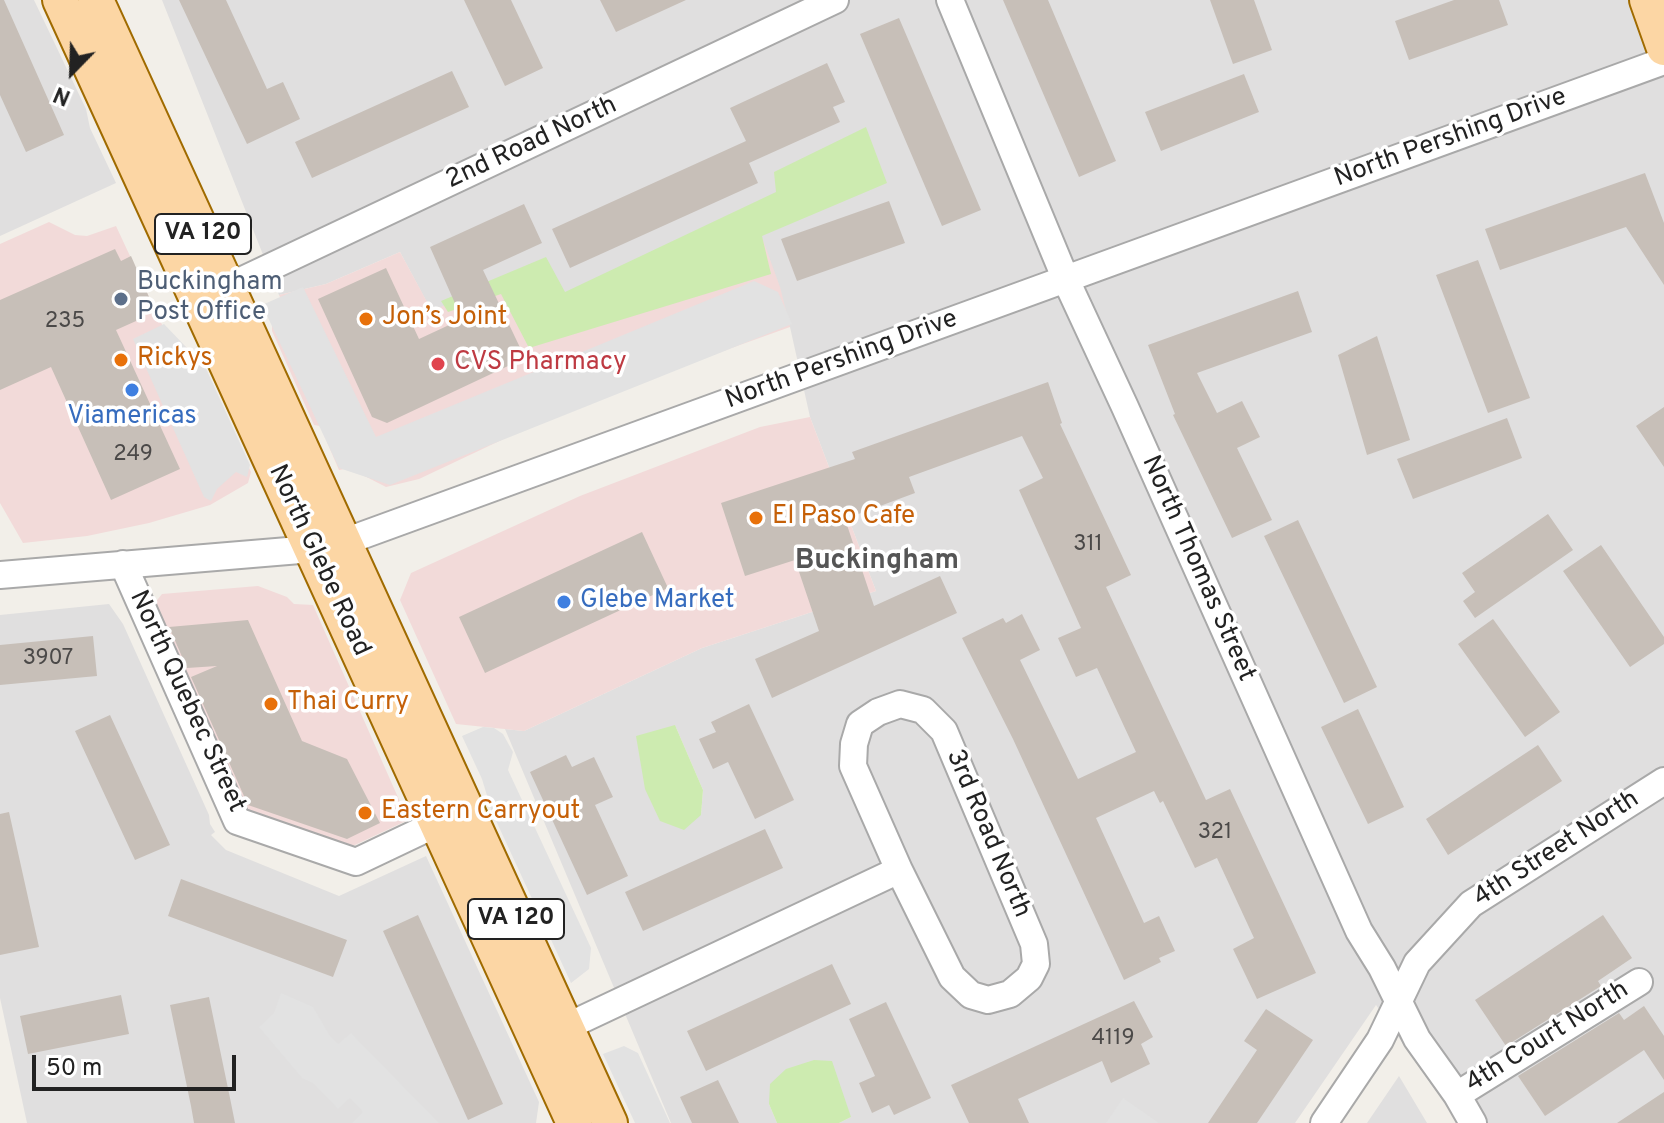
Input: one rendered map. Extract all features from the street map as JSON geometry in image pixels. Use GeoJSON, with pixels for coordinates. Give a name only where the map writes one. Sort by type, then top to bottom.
{"type":"FeatureCollection","features":[{"type":"Feature","properties":{"kind":"main road","name":"North Glebe Road"},"geometry":{"type":"LineString","coordinates":[[60,0],[328,545],[551,1034],[610,1123]]}},
{"type":"Feature","properties":{"kind":"main road","name":"North Glebe Road"},"geometry":{"type":"LineString","coordinates":[[96,0],[228,287],[328,545]]}},
{"type":"Feature","properties":{"kind":"main road"},"geometry":{"type":"LineString","coordinates":[[1647,0],[1664,48]]}},
{"type":"Feature","properties":{"kind":"main road","name":"North Glebe Road"},"geometry":{"type":"LineString","coordinates":[[551,1034],[574,1123]]}},
{"type":"Feature","properties":{"kind":"street","name":"2nd Road North"},"geometry":{"type":"LineString","coordinates":[[228,287],[835,0]]}},
{"type":"Feature","properties":{"kind":"street","name":"North Thomas Street"},"geometry":{"type":"LineString","coordinates":[[950,0],[1066,280],[1359,931],[1400,1001],[1417,1039],[1473,1123]]}},
{"type":"Feature","properties":{"kind":"street","name":"North Pershing Drive"},"geometry":{"type":"LineString","coordinates":[[0,575],[328,545],[1664,61]]}},
{"type":"Feature","properties":{"kind":"street","name":"North Quebec Street"},"geometry":{"type":"LineString","coordinates":[[123,564],[237,821],[356,862],[452,817]]}},
{"type":"Feature","properties":{"kind":"street","name":"3rd Road North"},"geometry":{"type":"LineString","coordinates":[[900,704],[923,710],[944,731],[1034,944],[1036,964],[1029,978],[1010,994],[988,1000],[971,995],[952,977],[899,870],[853,766],[854,744],[860,724],[878,712],[900,704]]}},
{"type":"Feature","properties":{"kind":"street","name":"4th Street North"},"geometry":{"type":"LineString","coordinates":[[1324,1123],[1380,1040],[1417,963],[1471,904],[1664,781]]}},
{"type":"Feature","properties":{"kind":"street"},"geometry":{"type":"LineString","coordinates":[[551,1034],[899,870]]}},
{"type":"Feature","properties":{"kind":"street","name":"4th Court North"},"geometry":{"type":"LineString","coordinates":[[1457,1095],[1639,982]]}},
{"type":"Feature","properties":{"kind":"shaded area"},"geometry":{"type":"Polygon","coordinates":[[[0,0],[34,0],[86,109],[90,128],[116,183],[0,236],[0,0]]]}},
{"type":"Feature","properties":{"kind":"shaded area"},"geometry":{"type":"Polygon","coordinates":[[[162,0],[1664,0],[1664,1123],[1458,1123],[1376,1005],[1295,1123],[839,1123],[851,1117],[769,1104],[777,1123],[671,1123],[505,729],[524,731],[702,648],[876,591],[810,417],[790,327],[542,316],[521,270],[432,312],[400,252],[326,284],[279,295],[162,0]],[[675,725],[701,815],[703,790],[675,725]]]}},
{"type":"Feature","properties":{"kind":"shaded area"},"geometry":{"type":"Polygon","coordinates":[[[755,218],[780,287],[790,327],[584,401],[419,479],[386,487],[349,468],[339,470],[320,426],[314,425],[272,331],[272,318],[284,306],[279,295],[326,284],[400,252],[432,311],[522,270],[541,315],[755,218]]]}},
{"type":"Feature","properties":{"kind":"shaded area"},"geometry":{"type":"Polygon","coordinates":[[[49,222],[75,235],[87,236],[116,226],[164,329],[197,356],[251,472],[248,483],[210,505],[149,523],[87,536],[23,543],[0,503],[0,244],[49,222]]]}},
{"type":"Feature","properties":{"kind":"shaded area"},"geometry":{"type":"Polygon","coordinates":[[[754,281],[778,292],[792,324],[390,485],[339,468],[262,305],[303,287],[376,437],[754,281]]]}},
{"type":"Feature","properties":{"kind":"shaded area"},"geometry":{"type":"Polygon","coordinates":[[[164,324],[187,348],[198,351],[250,465],[247,477],[236,472],[217,489],[211,501],[204,497],[133,339],[164,324]]]}},
{"type":"Feature","properties":{"kind":"shaded area"},"geometry":{"type":"Polygon","coordinates":[[[810,417],[876,591],[702,648],[524,731],[456,724],[400,600],[411,573],[580,496],[760,427],[810,417]]]}},
{"type":"Feature","properties":{"kind":"shaded area"},"geometry":{"type":"Polygon","coordinates":[[[258,586],[287,597],[294,604],[313,605],[408,820],[340,852],[246,818],[154,604],[162,594],[258,586]]]}},
{"type":"Feature","properties":{"kind":"shaded area"},"geometry":{"type":"Polygon","coordinates":[[[109,604],[123,624],[209,815],[215,832],[211,835],[226,850],[339,896],[426,856],[539,1102],[536,1123],[27,1123],[0,998],[0,615],[109,604]]]}},
{"type":"Feature","properties":{"kind":"shaded area"},"geometry":{"type":"Polygon","coordinates":[[[483,727],[494,728],[503,734],[513,752],[508,770],[591,948],[589,969],[571,983],[492,812],[482,779],[462,736],[483,727]]]}},
{"type":"Feature","properties":{"kind":"shaded area"},"geometry":{"type":"Polygon","coordinates":[[[281,993],[313,1007],[338,1044],[351,1033],[439,1123],[352,1123],[363,1112],[350,1098],[338,1109],[313,1083],[302,1078],[259,1027],[274,1013],[281,993]]]}},
{"type":"Feature","properties":{"kind":"shaded area"},"geometry":{"type":"Polygon","coordinates":[[[624,1046],[638,1053],[670,1123],[635,1123],[603,1054],[624,1046]]]}},
{"type":"Feature","properties":{"kind":"shaded area"},"geometry":{"type":"Polygon","coordinates":[[[1399,1076],[1427,1123],[1367,1123],[1399,1076]]]}},
{"type":"Feature","properties":{"kind":"shaded area"},"geometry":{"type":"Polygon","coordinates":[[[1123,1098],[1159,1123],[1106,1123],[1123,1098]]]}},
{"type":"Feature","properties":{"kind":"green space"},"geometry":{"type":"Polygon","coordinates":[[[866,127],[887,183],[762,236],[771,274],[529,348],[501,294],[448,312],[441,301],[546,257],[565,292],[776,192],[774,172],[866,127]]]}},
{"type":"Feature","properties":{"kind":"green space"},"geometry":{"type":"Polygon","coordinates":[[[675,725],[703,790],[701,815],[684,830],[660,821],[645,789],[636,736],[675,725]]]}},
{"type":"Feature","properties":{"kind":"green space"},"geometry":{"type":"Polygon","coordinates":[[[814,1060],[832,1061],[851,1117],[839,1123],[777,1123],[769,1104],[770,1084],[786,1069],[814,1060]]]}},
{"type":"Feature","properties":{"kind":"building"},"geometry":{"type":"Polygon","coordinates":[[[0,0],[4,0],[64,135],[26,152],[0,95],[0,0]]]}},
{"type":"Feature","properties":{"kind":"building"},"geometry":{"type":"Polygon","coordinates":[[[179,0],[226,0],[267,89],[283,82],[300,119],[247,144],[179,0]]]}},
{"type":"Feature","properties":{"kind":"building"},"geometry":{"type":"Polygon","coordinates":[[[464,0],[511,0],[543,68],[505,86],[464,0]]]}},
{"type":"Feature","properties":{"kind":"building"},"geometry":{"type":"Polygon","coordinates":[[[600,0],[686,0],[616,32],[600,0]]]}},
{"type":"Feature","properties":{"kind":"building"},"geometry":{"type":"Polygon","coordinates":[[[1003,0],[1048,0],[1116,161],[1079,177],[1003,0]]]}},
{"type":"Feature","properties":{"kind":"building"},"geometry":{"type":"Polygon","coordinates":[[[1210,0],[1254,0],[1272,50],[1233,64],[1210,0]]]}},
{"type":"Feature","properties":{"kind":"building"},"geometry":{"type":"Polygon","coordinates":[[[1454,0],[1499,0],[1508,25],[1409,60],[1395,21],[1454,0]]]}},
{"type":"Feature","properties":{"kind":"building"},"geometry":{"type":"Polygon","coordinates":[[[899,18],[981,210],[942,226],[860,34],[899,18]]]}},
{"type":"Feature","properties":{"kind":"building"},"geometry":{"type":"Polygon","coordinates":[[[827,63],[845,102],[833,107],[840,122],[749,163],[758,183],[570,268],[552,229],[746,141],[730,108],[827,63]]]}},
{"type":"Feature","properties":{"kind":"building"},"geometry":{"type":"Polygon","coordinates":[[[452,71],[469,107],[312,178],[295,142],[452,71]]]}},
{"type":"Feature","properties":{"kind":"building"},"geometry":{"type":"Polygon","coordinates":[[[1244,74],[1259,112],[1161,151],[1145,112],[1244,74]]]}},
{"type":"Feature","properties":{"kind":"building"},"geometry":{"type":"Polygon","coordinates":[[[1645,173],[1664,223],[1664,285],[1626,227],[1500,270],[1485,229],[1645,173]]]}},
{"type":"Feature","properties":{"kind":"building"},"geometry":{"type":"Polygon","coordinates":[[[889,201],[905,243],[797,281],[781,239],[889,201]]]}},
{"type":"Feature","properties":{"kind":"building"},"geometry":{"type":"Polygon","coordinates":[[[524,204],[542,243],[483,270],[525,358],[387,423],[372,417],[318,299],[386,268],[419,339],[462,319],[430,247],[524,204]]]}},
{"type":"Feature","properties":{"kind":"building"},"geometry":{"type":"Polygon","coordinates":[[[115,249],[121,261],[131,256],[149,297],[138,302],[145,317],[116,330],[180,469],[111,500],[51,367],[0,390],[0,300],[115,249]]]}},
{"type":"Feature","properties":{"kind":"building"},"geometry":{"type":"Polygon","coordinates":[[[1478,260],[1530,398],[1488,413],[1436,275],[1478,260]]]}},
{"type":"Feature","properties":{"kind":"building"},"geometry":{"type":"Polygon","coordinates":[[[1298,291],[1312,332],[1197,373],[1217,413],[1242,401],[1260,437],[1237,448],[1272,520],[1232,538],[1173,415],[1148,345],[1298,291]]]}},
{"type":"Feature","properties":{"kind":"building"},"geometry":{"type":"Polygon","coordinates":[[[1377,336],[1410,440],[1367,455],[1338,355],[1377,336]]]}},
{"type":"Feature","properties":{"kind":"building"},"geometry":{"type":"Polygon","coordinates":[[[1048,382],[1060,424],[1131,575],[1106,587],[1206,800],[1230,789],[1316,973],[1257,999],[1233,949],[1254,938],[1217,858],[1195,868],[1163,801],[1160,803],[1154,791],[1096,818],[1144,923],[1159,916],[1175,951],[1159,958],[1161,962],[1124,980],[1013,739],[962,638],[1003,618],[1006,623],[1022,614],[1040,650],[1020,660],[1078,779],[1136,752],[1097,668],[1076,677],[1058,638],[1081,628],[1019,490],[1043,478],[1022,436],[909,477],[915,493],[845,519],[874,606],[940,576],[957,613],[772,698],[755,659],[819,631],[795,560],[745,576],[721,503],[855,459],[852,452],[1048,382]]]}},
{"type":"Feature","properties":{"kind":"building"},"geometry":{"type":"Polygon","coordinates":[[[1664,407],[1664,467],[1636,426],[1664,407]]]}},
{"type":"Feature","properties":{"kind":"building"},"geometry":{"type":"Polygon","coordinates":[[[1507,418],[1522,458],[1413,499],[1397,459],[1507,418]]]}},
{"type":"Feature","properties":{"kind":"building"},"geometry":{"type":"Polygon","coordinates":[[[1548,514],[1573,550],[1475,618],[1463,601],[1475,592],[1462,573],[1548,514]]]}},
{"type":"Feature","properties":{"kind":"building"},"geometry":{"type":"Polygon","coordinates":[[[1298,520],[1377,687],[1344,703],[1264,536],[1298,520]]]}},
{"type":"Feature","properties":{"kind":"building","name":"Glebe Market"},"geometry":{"type":"Polygon","coordinates":[[[642,532],[668,588],[485,673],[459,617],[642,532]]]}},
{"type":"Feature","properties":{"kind":"building"},"geometry":{"type":"Polygon","coordinates":[[[1601,545],[1664,637],[1664,644],[1630,667],[1563,571],[1601,545]]]}},
{"type":"Feature","properties":{"kind":"building"},"geometry":{"type":"Polygon","coordinates":[[[1493,619],[1560,712],[1525,737],[1458,644],[1493,619]]]}},
{"type":"Feature","properties":{"kind":"building"},"geometry":{"type":"Polygon","coordinates":[[[248,620],[302,741],[347,759],[380,823],[347,839],[248,805],[191,677],[217,666],[187,668],[169,627],[248,620]]]}},
{"type":"Feature","properties":{"kind":"building"},"geometry":{"type":"Polygon","coordinates":[[[93,636],[97,676],[0,685],[0,645],[93,636]]]}},
{"type":"Feature","properties":{"kind":"building"},"geometry":{"type":"Polygon","coordinates":[[[749,704],[794,800],[755,819],[728,762],[713,769],[699,739],[716,732],[711,722],[749,704]]]}},
{"type":"Feature","properties":{"kind":"building"},"geometry":{"type":"Polygon","coordinates":[[[1358,709],[1404,807],[1368,824],[1321,727],[1358,709]]]}},
{"type":"Feature","properties":{"kind":"building"},"geometry":{"type":"Polygon","coordinates":[[[110,715],[170,845],[135,860],[75,731],[110,715]]]}},
{"type":"Feature","properties":{"kind":"building"},"geometry":{"type":"Polygon","coordinates":[[[1538,745],[1562,781],[1448,855],[1426,819],[1538,745]]]}},
{"type":"Feature","properties":{"kind":"building"},"geometry":{"type":"Polygon","coordinates":[[[566,755],[572,767],[594,757],[613,797],[595,805],[628,876],[587,895],[530,772],[566,755]]]}},
{"type":"Feature","properties":{"kind":"building"},"geometry":{"type":"Polygon","coordinates":[[[9,812],[39,947],[0,955],[0,814],[9,812]]]}},
{"type":"Feature","properties":{"kind":"building"},"geometry":{"type":"Polygon","coordinates":[[[765,829],[783,868],[643,931],[625,892],[765,829]]]}},
{"type":"Feature","properties":{"kind":"building"},"geometry":{"type":"Polygon","coordinates":[[[181,879],[347,940],[333,977],[168,916],[181,879]]]}},
{"type":"Feature","properties":{"kind":"building"},"geometry":{"type":"Polygon","coordinates":[[[418,915],[503,1104],[468,1120],[383,931],[418,915]]]}},
{"type":"Feature","properties":{"kind":"building"},"geometry":{"type":"Polygon","coordinates":[[[1603,915],[1632,958],[1598,981],[1601,986],[1506,1046],[1475,1000],[1603,915]]]}},
{"type":"Feature","properties":{"kind":"building"},"geometry":{"type":"Polygon","coordinates":[[[832,964],[851,1004],[706,1071],[687,1031],[832,964]]]}},
{"type":"Feature","properties":{"kind":"building"},"geometry":{"type":"Polygon","coordinates":[[[121,995],[129,1034],[28,1054],[20,1016],[121,995]]]}},
{"type":"Feature","properties":{"kind":"building"},"geometry":{"type":"Polygon","coordinates":[[[209,997],[235,1123],[194,1123],[170,1005],[209,997]]]}},
{"type":"Feature","properties":{"kind":"building"},"geometry":{"type":"Polygon","coordinates":[[[1134,1001],[1153,1037],[1141,1044],[1150,1064],[1111,1083],[1102,1061],[1018,1099],[1029,1123],[969,1123],[951,1085],[1134,1001]]]}},
{"type":"Feature","properties":{"kind":"building"},"geometry":{"type":"Polygon","coordinates":[[[886,1002],[931,1098],[894,1115],[889,1105],[872,1113],[859,1083],[875,1076],[849,1019],[886,1002]]]}},
{"type":"Feature","properties":{"kind":"building"},"geometry":{"type":"Polygon","coordinates":[[[1644,1006],[1664,1036],[1664,1080],[1644,1050],[1545,1116],[1518,1076],[1619,1013],[1624,1020],[1644,1006]]]}},
{"type":"Feature","properties":{"kind":"building"},"geometry":{"type":"Polygon","coordinates":[[[1266,1009],[1313,1040],[1257,1123],[1208,1123],[1257,1050],[1244,1041],[1266,1009]]]}},
{"type":"Feature","properties":{"kind":"building"},"geometry":{"type":"Polygon","coordinates":[[[718,1080],[739,1123],[692,1123],[680,1097],[718,1080]]]}},
{"type":"Feature","properties":{"kind":"building"},"geometry":{"type":"Polygon","coordinates":[[[1664,1092],[1664,1123],[1617,1123],[1664,1092]]]}},
{"type":"Feature","properties":{"kind":"place","name":"Buckingham Post Office"},"geometry":{"type":"Point","coordinates":[121,299]}},
{"type":"Feature","properties":{"kind":"place","name":"Jon’s Joint"},"geometry":{"type":"Point","coordinates":[366,319]}},
{"type":"Feature","properties":{"kind":"place","name":"Rickys"},"geometry":{"type":"Point","coordinates":[121,360]}},
{"type":"Feature","properties":{"kind":"place","name":"CVS Pharmacy"},"geometry":{"type":"Point","coordinates":[438,364]}},
{"type":"Feature","properties":{"kind":"place","name":"Viamericas"},"geometry":{"type":"Point","coordinates":[132,390]}},
{"type":"Feature","properties":{"kind":"place","name":"El Paso Cafe"},"geometry":{"type":"Point","coordinates":[756,518]}},
{"type":"Feature","properties":{"kind":"place","name":"Glebe Market"},"geometry":{"type":"Point","coordinates":[564,602]}},
{"type":"Feature","properties":{"kind":"place","name":"Thai Curry"},"geometry":{"type":"Point","coordinates":[271,704]}},
{"type":"Feature","properties":{"kind":"place","name":"Eastern Carryout"},"geometry":{"type":"Point","coordinates":[365,813]}},
{"type":"Feature","properties":{"kind":"district","name":"Buckingham"},"geometry":{"type":"Point","coordinates":[877,562]}}]}
